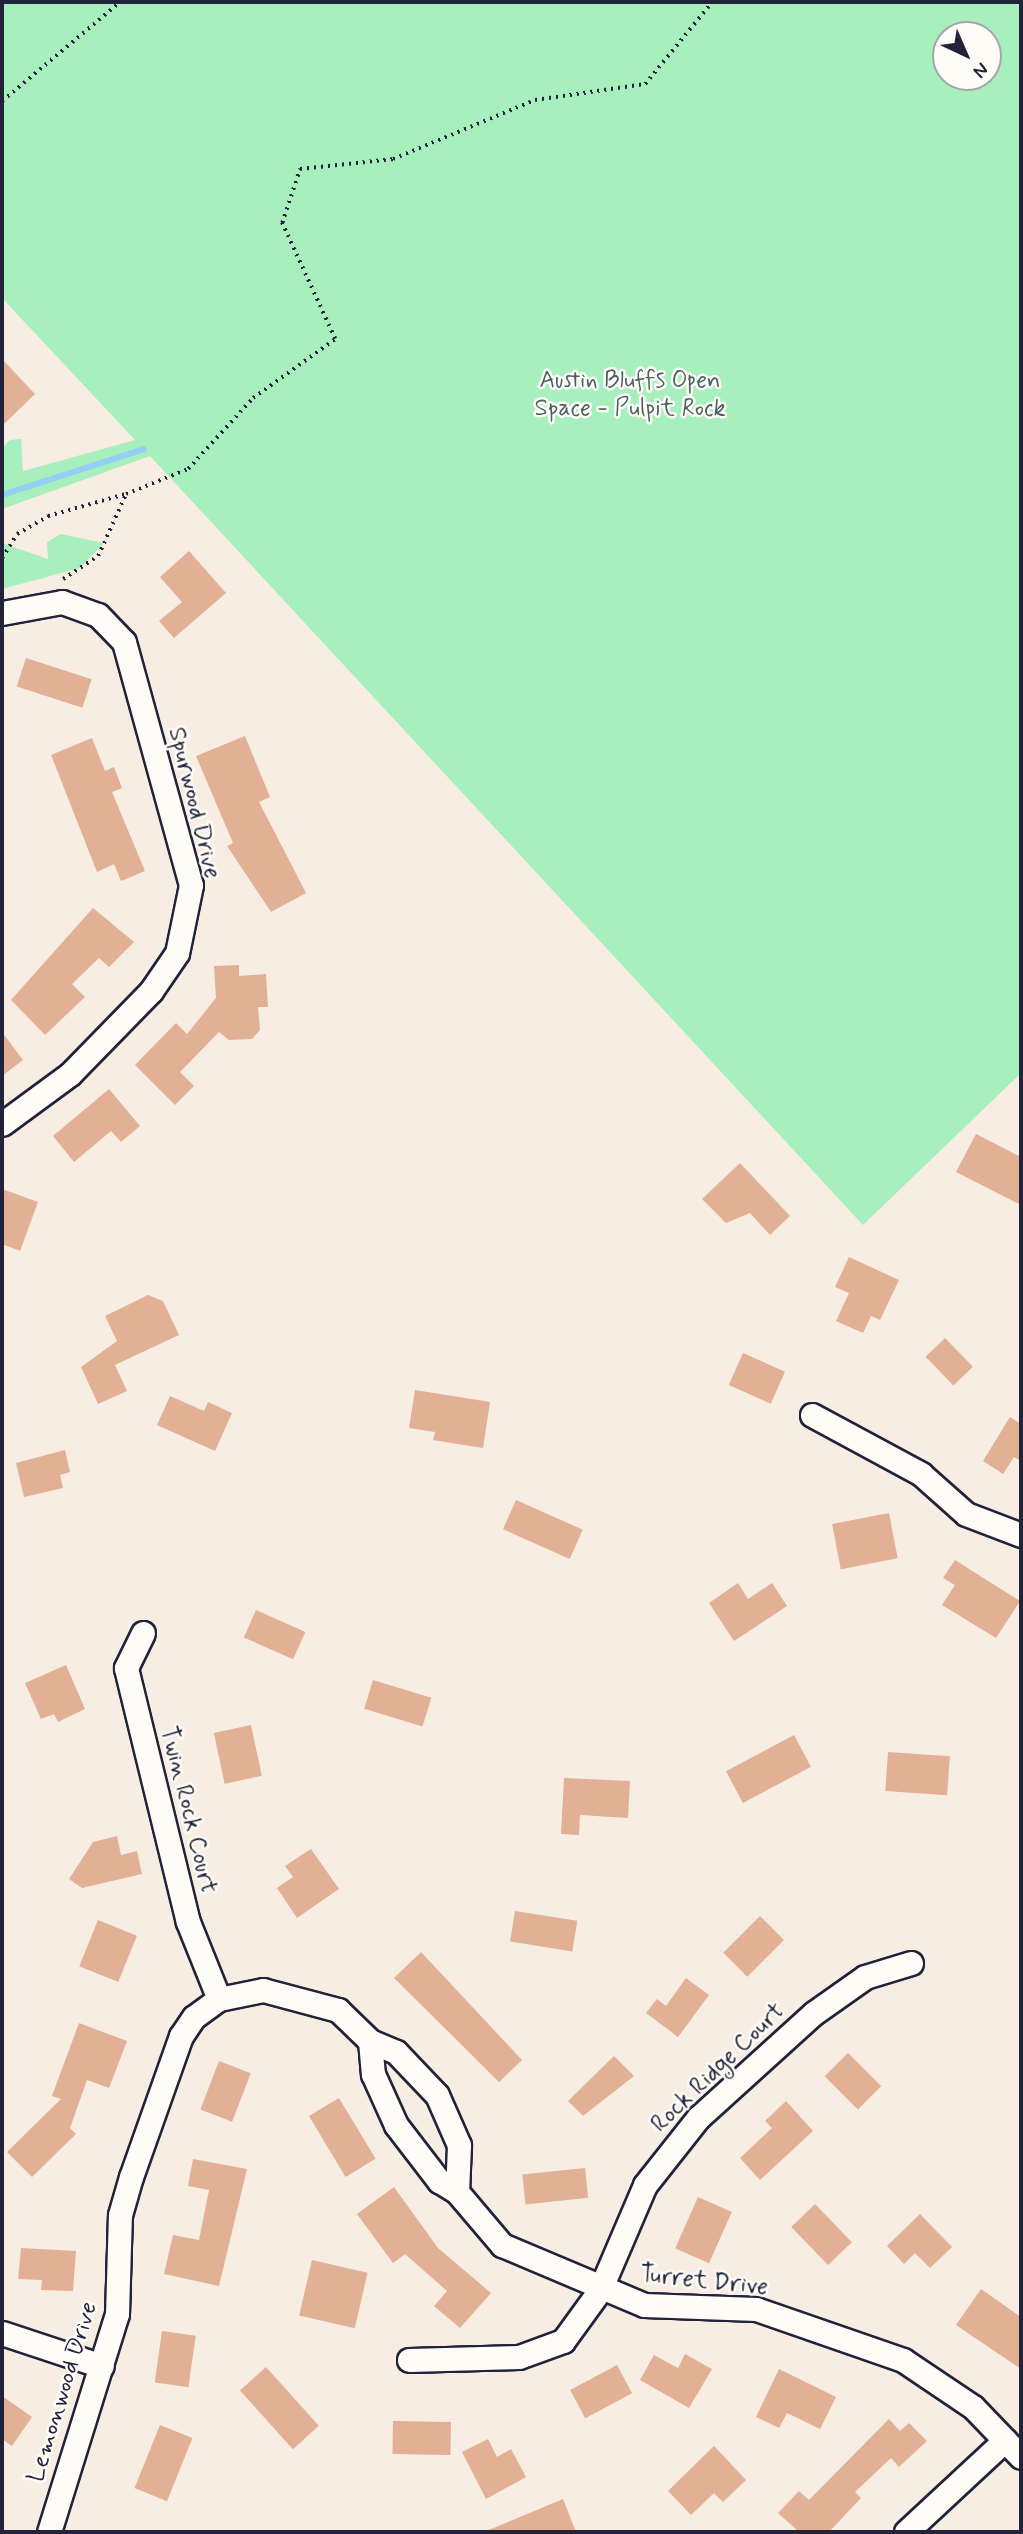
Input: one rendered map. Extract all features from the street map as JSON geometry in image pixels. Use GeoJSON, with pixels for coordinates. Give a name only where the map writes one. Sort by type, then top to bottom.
{"type":"FeatureCollection","features":[{"type":"Feature","properties":{"kind":"street","name":"Spurwood Drive"},"geometry":{"type":"LineString","coordinates":[[2,613],[62,602],[98,615],[124,642],[191,885],[177,953],[151,991],[70,1074],[2,1124]]}},
{"type":"Feature","properties":{"kind":"street"},"geometry":{"type":"LineString","coordinates":[[812,1415],[921,1474],[966,1514],[1021,1535]]}},
{"type":"Feature","properties":{"kind":"street","name":"Twin Rock Court"},"geometry":{"type":"LineString","coordinates":[[143,1633],[126,1668],[188,1922],[219,1999]]}},
{"type":"Feature","properties":{"kind":"street","name":"Rock Ridge Court"},"geometry":{"type":"LineString","coordinates":[[409,2360],[541,2353],[574,2333],[600,2290],[645,2185],[698,2118],[814,2013],[865,1978],[911,1963]]}},
{"type":"Feature","properties":{"kind":"street"},"geometry":{"type":"LineString","coordinates":[[219,1999],[263,1990],[316,1999],[338,2010],[370,2041],[415,2070],[453,2121],[461,2168],[457,2192]]}},
{"type":"Feature","properties":{"kind":"street","name":"Lemonwood Drive"},"geometry":{"type":"LineString","coordinates":[[49,2532],[117,2314],[120,2215],[131,2177],[181,2036],[219,1999]]}},
{"type":"Feature","properties":{"kind":"street","name":"Turret Drive"},"geometry":{"type":"LineString","coordinates":[[370,2041],[373,2074],[396,2125],[439,2181],[457,2192],[502,2245],[600,2290],[644,2305],[756,2309],[903,2360],[953,2390],[1021,2457]]}},
{"type":"Feature","properties":{"kind":"street"},"geometry":{"type":"LineString","coordinates":[[2,2333],[102,2366]]}},
{"type":"Feature","properties":{"kind":"street"},"geometry":{"type":"LineString","coordinates":[[906,2532],[1005,2440]]}},
{"type":"Feature","properties":{"kind":"path"},"geometry":{"type":"LineString","coordinates":[[2,101],[120,2]]}},
{"type":"Feature","properties":{"kind":"path"},"geometry":{"type":"LineString","coordinates":[[2,558],[17,534],[48,516],[127,494],[188,469],[253,398],[335,339],[282,223],[300,169],[394,159],[535,100],[645,84],[712,2]]}},
{"type":"Feature","properties":{"kind":"path"},"geometry":{"type":"LineString","coordinates":[[60,581],[98,556],[127,494]]}},
{"type":"Feature","properties":{"kind":"green space","name":"Austin Bluffs Open Space - Pulpit Rock"},"geometry":{"type":"Polygon","coordinates":[[[2,2],[1021,2],[1021,1073],[863,1225],[150,456],[2,509],[2,448],[10,440],[21,439],[23,471],[135,440],[2,298],[2,2]]]}},
{"type":"Feature","properties":{"kind":"green space"},"geometry":{"type":"Polygon","coordinates":[[[61,534],[104,543],[80,568],[2,589],[2,543],[48,559],[47,542],[61,534]]]}},
{"type":"Feature","properties":{"kind":"building"},"geometry":{"type":"Polygon","coordinates":[[[2,359],[35,394],[2,426],[2,359]]]}},
{"type":"Feature","properties":{"kind":"building"},"geometry":{"type":"Polygon","coordinates":[[[189,551],[226,593],[174,638],[159,621],[182,602],[160,577],[189,551]]]}},
{"type":"Feature","properties":{"kind":"building"},"geometry":{"type":"Polygon","coordinates":[[[26,658],[92,679],[82,708],[17,687],[26,658]]]}},
{"type":"Feature","properties":{"kind":"building"},"geometry":{"type":"Polygon","coordinates":[[[245,736],[270,797],[259,802],[306,893],[271,912],[227,846],[233,843],[196,756],[245,736]]]}},
{"type":"Feature","properties":{"kind":"building"},"geometry":{"type":"Polygon","coordinates":[[[92,738],[105,771],[114,767],[122,788],[112,792],[145,871],[121,881],[114,864],[97,872],[51,755],[92,738]]]}},
{"type":"Feature","properties":{"kind":"building"},"geometry":{"type":"Polygon","coordinates":[[[93,908],[134,942],[109,967],[99,958],[72,984],[85,997],[45,1035],[11,1000],[93,908]]]}},
{"type":"Feature","properties":{"kind":"building"},"geometry":{"type":"Polygon","coordinates":[[[239,965],[239,976],[266,974],[268,1007],[258,1007],[260,1030],[252,1039],[229,1040],[219,1032],[180,1072],[194,1086],[175,1105],[135,1065],[176,1023],[187,1034],[216,998],[214,966],[239,965]]]}},
{"type":"Feature","properties":{"kind":"building"},"geometry":{"type":"Polygon","coordinates":[[[2,1032],[23,1060],[2,1076],[2,1032]]]}},
{"type":"Feature","properties":{"kind":"building"},"geometry":{"type":"Polygon","coordinates":[[[109,1089],[140,1126],[121,1142],[111,1131],[74,1162],[53,1136],[109,1089]]]}},
{"type":"Feature","properties":{"kind":"building"},"geometry":{"type":"Polygon","coordinates":[[[976,1134],[1021,1157],[1021,1205],[956,1172],[976,1134]]]}},
{"type":"Feature","properties":{"kind":"building"},"geometry":{"type":"Polygon","coordinates":[[[740,1163],[790,1216],[770,1235],[750,1213],[726,1223],[702,1199],[740,1163]]]}},
{"type":"Feature","properties":{"kind":"building"},"geometry":{"type":"Polygon","coordinates":[[[2,1189],[38,1202],[20,1251],[2,1244],[2,1189]]]}},
{"type":"Feature","properties":{"kind":"building"},"geometry":{"type":"Polygon","coordinates":[[[849,1257],[899,1280],[880,1320],[871,1316],[863,1333],[836,1321],[849,1293],[835,1287],[849,1257]]]}},
{"type":"Feature","properties":{"kind":"building"},"geometry":{"type":"Polygon","coordinates":[[[148,1295],[163,1301],[179,1335],[115,1365],[127,1391],[98,1404],[81,1367],[117,1341],[105,1316],[148,1295]]]}},
{"type":"Feature","properties":{"kind":"building"},"geometry":{"type":"Polygon","coordinates":[[[945,1338],[973,1367],[953,1386],[926,1357],[945,1338]]]}},
{"type":"Feature","properties":{"kind":"building"},"geometry":{"type":"Polygon","coordinates":[[[743,1353],[785,1372],[771,1404],[729,1385],[743,1353]]]}},
{"type":"Feature","properties":{"kind":"building"},"geometry":{"type":"Polygon","coordinates":[[[415,1390],[490,1402],[483,1448],[433,1440],[435,1432],[409,1428],[415,1390]]]}},
{"type":"Feature","properties":{"kind":"building"},"geometry":{"type":"Polygon","coordinates":[[[170,1396],[204,1411],[208,1402],[232,1413],[215,1451],[157,1425],[170,1396]]]}},
{"type":"Feature","properties":{"kind":"building"},"geometry":{"type":"Polygon","coordinates":[[[1010,1417],[1021,1424],[1021,1461],[1014,1457],[1003,1474],[983,1461],[1010,1417]]]}},
{"type":"Feature","properties":{"kind":"building"},"geometry":{"type":"Polygon","coordinates":[[[65,1450],[70,1472],[60,1475],[63,1488],[24,1497],[16,1463],[65,1450]]]}},
{"type":"Feature","properties":{"kind":"building"},"geometry":{"type":"Polygon","coordinates":[[[516,1500],[583,1530],[570,1559],[503,1529],[516,1500]]]}},
{"type":"Feature","properties":{"kind":"building"},"geometry":{"type":"Polygon","coordinates":[[[889,1513],[898,1558],[841,1569],[832,1524],[889,1513]]]}},
{"type":"Feature","properties":{"kind":"building"},"geometry":{"type":"Polygon","coordinates":[[[955,1560],[1020,1601],[996,1638],[942,1605],[955,1585],[943,1578],[955,1560]]]}},
{"type":"Feature","properties":{"kind":"building"},"geometry":{"type":"Polygon","coordinates":[[[738,1583],[748,1599],[772,1583],[787,1606],[734,1641],[709,1603],[738,1583]]]}},
{"type":"Feature","properties":{"kind":"building"},"geometry":{"type":"Polygon","coordinates":[[[256,1610],[305,1632],[293,1659],[244,1637],[256,1610]]]}},
{"type":"Feature","properties":{"kind":"building"},"geometry":{"type":"Polygon","coordinates":[[[66,1665],[85,1709],[58,1722],[54,1714],[41,1719],[25,1683],[66,1665]]]}},
{"type":"Feature","properties":{"kind":"building"},"geometry":{"type":"Polygon","coordinates":[[[373,1680],[431,1698],[423,1727],[364,1709],[373,1680]]]}},
{"type":"Feature","properties":{"kind":"building"},"geometry":{"type":"Polygon","coordinates":[[[251,1725],[262,1776],[225,1784],[214,1733],[251,1725]]]}},
{"type":"Feature","properties":{"kind":"building"},"geometry":{"type":"Polygon","coordinates":[[[794,1735],[811,1767],[743,1803],[726,1771],[794,1735]]]}},
{"type":"Feature","properties":{"kind":"building"},"geometry":{"type":"Polygon","coordinates":[[[888,1752],[950,1756],[947,1795],[885,1791],[888,1752]]]}},
{"type":"Feature","properties":{"kind":"building"},"geometry":{"type":"Polygon","coordinates":[[[564,1778],[630,1781],[628,1818],[580,1815],[579,1835],[561,1834],[564,1778]]]}},
{"type":"Feature","properties":{"kind":"building"},"geometry":{"type":"Polygon","coordinates":[[[117,1836],[121,1855],[137,1851],[142,1874],[82,1888],[69,1879],[93,1842],[117,1836]]]}},
{"type":"Feature","properties":{"kind":"building"},"geometry":{"type":"Polygon","coordinates":[[[311,1849],[339,1889],[297,1918],[277,1888],[293,1877],[285,1866],[311,1849]]]}},
{"type":"Feature","properties":{"kind":"building"},"geometry":{"type":"Polygon","coordinates":[[[515,1911],[577,1921],[572,1951],[510,1942],[515,1911]]]}},
{"type":"Feature","properties":{"kind":"building"},"geometry":{"type":"Polygon","coordinates":[[[760,1916],[784,1940],[747,1977],[723,1953],[760,1916]]]}},
{"type":"Feature","properties":{"kind":"building"},"geometry":{"type":"Polygon","coordinates":[[[98,1920],[137,1936],[118,1982],[79,1966],[98,1920]]]}},
{"type":"Feature","properties":{"kind":"building"},"geometry":{"type":"Polygon","coordinates":[[[421,1952],[522,2060],[499,2082],[394,1978],[421,1952]]]}},
{"type":"Feature","properties":{"kind":"building"},"geometry":{"type":"Polygon","coordinates":[[[686,1978],[709,1995],[678,2037],[646,2013],[657,1999],[666,2006],[686,1978]]]}},
{"type":"Feature","properties":{"kind":"building"},"geometry":{"type":"Polygon","coordinates":[[[79,2023],[127,2041],[109,2088],[87,2080],[70,2128],[76,2134],[32,2177],[7,2152],[61,2099],[52,2096],[79,2023]]]}},
{"type":"Feature","properties":{"kind":"building"},"geometry":{"type":"Polygon","coordinates":[[[848,2053],[881,2086],[858,2110],[825,2076],[848,2053]]]}},
{"type":"Feature","properties":{"kind":"building"},"geometry":{"type":"Polygon","coordinates":[[[614,2056],[634,2076],[583,2116],[568,2101],[614,2056]]]}},
{"type":"Feature","properties":{"kind":"building"},"geometry":{"type":"Polygon","coordinates":[[[219,2061],[251,2073],[232,2122],[200,2110],[219,2061]]]}},
{"type":"Feature","properties":{"kind":"building"},"geometry":{"type":"Polygon","coordinates":[[[339,2098],[376,2159],[346,2177],[309,2116],[339,2098]]]}},
{"type":"Feature","properties":{"kind":"building"},"geometry":{"type":"Polygon","coordinates":[[[786,2101],[813,2131],[760,2180],[740,2158],[772,2128],[765,2121],[786,2101]]]}},
{"type":"Feature","properties":{"kind":"building"},"geometry":{"type":"Polygon","coordinates":[[[193,2159],[247,2169],[219,2286],[164,2274],[173,2235],[199,2240],[209,2190],[188,2186],[193,2159]]]}},
{"type":"Feature","properties":{"kind":"building"},"geometry":{"type":"Polygon","coordinates":[[[585,2168],[588,2198],[525,2204],[522,2175],[585,2168]]]}},
{"type":"Feature","properties":{"kind":"building"},"geometry":{"type":"Polygon","coordinates":[[[394,2187],[438,2248],[491,2293],[460,2328],[434,2306],[447,2291],[405,2254],[393,2263],[357,2214],[394,2187]]]}},
{"type":"Feature","properties":{"kind":"building"},"geometry":{"type":"Polygon","coordinates":[[[698,2197],[732,2212],[709,2263],[675,2248],[698,2197]]]}},
{"type":"Feature","properties":{"kind":"building"},"geometry":{"type":"Polygon","coordinates":[[[815,2204],[852,2242],[828,2265],[791,2227],[815,2204]]]}},
{"type":"Feature","properties":{"kind":"building"},"geometry":{"type":"Polygon","coordinates":[[[920,2214],[952,2247],[930,2268],[915,2253],[904,2264],[887,2246],[920,2214]]]}},
{"type":"Feature","properties":{"kind":"building"},"geometry":{"type":"Polygon","coordinates":[[[21,2248],[76,2251],[73,2291],[41,2290],[42,2280],[18,2279],[21,2248]]]}},
{"type":"Feature","properties":{"kind":"building"},"geometry":{"type":"Polygon","coordinates":[[[312,2260],[368,2273],[355,2328],[299,2316],[312,2260]]]}},
{"type":"Feature","properties":{"kind":"building"},"geometry":{"type":"Polygon","coordinates":[[[981,2289],[1021,2317],[1021,2369],[956,2325],[981,2289]]]}},
{"type":"Feature","properties":{"kind":"building"},"geometry":{"type":"Polygon","coordinates":[[[162,2331],[196,2336],[188,2387],[155,2382],[162,2331]]]}},
{"type":"Feature","properties":{"kind":"building"},"geometry":{"type":"Polygon","coordinates":[[[685,2354],[712,2369],[689,2408],[640,2380],[654,2355],[678,2368],[685,2354]]]}},
{"type":"Feature","properties":{"kind":"building"},"geometry":{"type":"Polygon","coordinates":[[[617,2365],[632,2393],[585,2418],[570,2390],[617,2365]]]}},
{"type":"Feature","properties":{"kind":"building"},"geometry":{"type":"Polygon","coordinates":[[[266,2367],[319,2426],[293,2449],[240,2390],[266,2367]]]}},
{"type":"Feature","properties":{"kind":"building"},"geometry":{"type":"Polygon","coordinates":[[[779,2369],[836,2397],[820,2429],[787,2413],[779,2428],[756,2417],[779,2369]]]}},
{"type":"Feature","properties":{"kind":"building"},"geometry":{"type":"Polygon","coordinates":[[[2,2396],[32,2417],[12,2446],[2,2439],[2,2396]]]}},
{"type":"Feature","properties":{"kind":"building"},"geometry":{"type":"Polygon","coordinates":[[[889,2419],[900,2431],[909,2423],[927,2441],[899,2467],[891,2458],[855,2492],[861,2498],[829,2532],[799,2532],[778,2513],[799,2491],[809,2500],[889,2419]]]}},
{"type":"Feature","properties":{"kind":"building"},"geometry":{"type":"Polygon","coordinates":[[[393,2421],[451,2422],[450,2455],[392,2454],[393,2421]]]}},
{"type":"Feature","properties":{"kind":"building"},"geometry":{"type":"Polygon","coordinates":[[[160,2425],[192,2438],[167,2501],[135,2488],[160,2425]]]}},
{"type":"Feature","properties":{"kind":"building"},"geometry":{"type":"Polygon","coordinates":[[[488,2439],[497,2457],[511,2449],[526,2477],[486,2499],[462,2452],[488,2439]]]}},
{"type":"Feature","properties":{"kind":"building"},"geometry":{"type":"Polygon","coordinates":[[[714,2446],[746,2480],[723,2502],[714,2493],[691,2515],[668,2491],[714,2446]]]}},
{"type":"Feature","properties":{"kind":"building"},"geometry":{"type":"Polygon","coordinates":[[[563,2499],[576,2532],[484,2532],[563,2499]]]}},
{"type":"Feature","properties":{"kind":"waterway"},"geometry":{"type":"LineString","coordinates":[[2,495],[144,449]]}}]}
